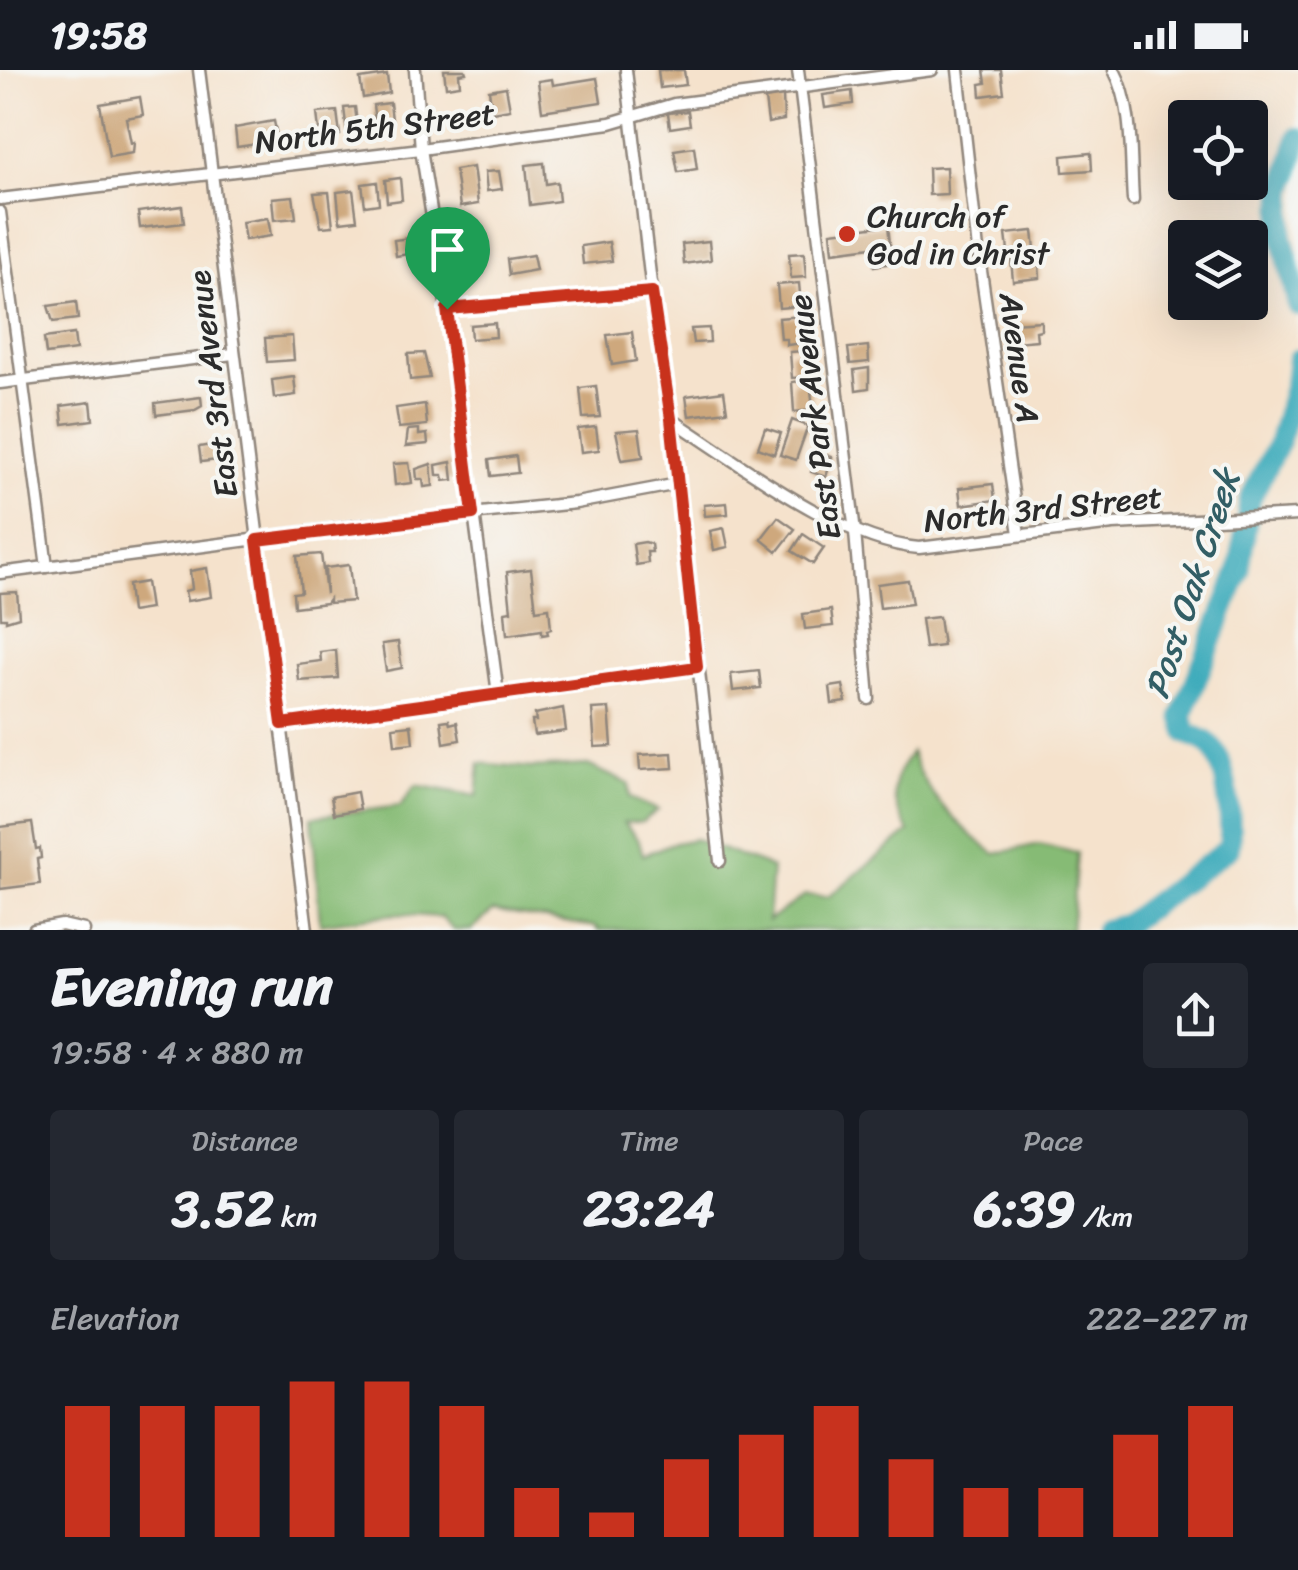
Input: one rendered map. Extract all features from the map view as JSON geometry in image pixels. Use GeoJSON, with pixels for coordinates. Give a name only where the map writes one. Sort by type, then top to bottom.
{"type":"FeatureCollection","features":[{"type":"Feature","properties":{"kind":"street","name":"East 3rd Avenue"},"geometry":{"type":"LineString","coordinates":[[199,70],[307,930]]}},
{"type":"Feature","properties":{"kind":"street"},"geometry":{"type":"LineString","coordinates":[[414,70],[420,149],[447,309],[498,694]]}},
{"type":"Feature","properties":{"kind":"street"},"geometry":{"type":"LineString","coordinates":[[626,70],[671,419],[720,861]]}},
{"type":"Feature","properties":{"kind":"street","name":"East Park Avenue"},"geometry":{"type":"LineString","coordinates":[[798,70],[855,532],[869,699]]}},
{"type":"Feature","properties":{"kind":"street","name":"North 5th Street"},"geometry":{"type":"LineString","coordinates":[[0,199],[610,123],[674,104],[932,70]]}},
{"type":"Feature","properties":{"kind":"street","name":"Avenue A"},"geometry":{"type":"LineString","coordinates":[[958,70],[978,250],[1019,534]]}},
{"type":"Feature","properties":{"kind":"street"},"geometry":{"type":"LineString","coordinates":[[1114,70],[1127,118],[1133,200]]}},
{"type":"Feature","properties":{"kind":"street"},"geometry":{"type":"LineString","coordinates":[[0,212],[46,567]]}},
{"type":"Feature","properties":{"kind":"street"},"geometry":{"type":"LineString","coordinates":[[447,309],[652,292]]}},
{"type":"Feature","properties":{"kind":"street"},"geometry":{"type":"LineString","coordinates":[[0,382],[233,354]]}},
{"type":"Feature","properties":{"kind":"street","name":"North 3rd Street"},"geometry":{"type":"LineString","coordinates":[[671,419],[855,532],[898,546],[918,548],[1019,534],[1298,515]]}},
{"type":"Feature","properties":{"kind":"street"},"geometry":{"type":"LineString","coordinates":[[0,573],[576,502],[678,484]]}},
{"type":"Feature","properties":{"kind":"street"},"geometry":{"type":"LineString","coordinates":[[282,724],[697,667]]}},
{"type":"Feature","properties":{"kind":"street"},"geometry":{"type":"LineString","coordinates":[[34,930],[62,925],[84,930]]}},
{"type":"Feature","properties":{"kind":"green space"},"geometry":{"type":"Polygon","coordinates":[[[911,752],[924,781],[945,809],[995,854],[1039,844],[1077,853],[1071,930],[597,930],[493,911],[471,930],[453,930],[441,917],[395,914],[320,924],[312,817],[400,806],[416,785],[477,796],[480,763],[532,768],[588,765],[629,784],[630,798],[658,810],[642,822],[624,823],[639,841],[643,855],[695,839],[772,868],[768,921],[805,895],[828,897],[909,832],[894,791],[898,774],[911,752]]]}},
{"type":"Feature","properties":{"kind":"building"},"geometry":{"type":"Polygon","coordinates":[[[444,70],[466,73],[459,74],[460,85],[446,87],[444,70]]]}},
{"type":"Feature","properties":{"kind":"building"},"geometry":{"type":"Polygon","coordinates":[[[658,70],[684,70],[686,85],[660,88],[658,70]]]}},
{"type":"Feature","properties":{"kind":"building"},"geometry":{"type":"Polygon","coordinates":[[[984,70],[1001,70],[1004,93],[981,96],[980,84],[986,83],[984,70]]]}},
{"type":"Feature","properties":{"kind":"building"},"geometry":{"type":"Polygon","coordinates":[[[387,75],[389,93],[363,98],[360,79],[387,75]]]}},
{"type":"Feature","properties":{"kind":"building"},"geometry":{"type":"Polygon","coordinates":[[[597,78],[601,102],[542,111],[538,81],[552,79],[553,85],[597,78]]]}},
{"type":"Feature","properties":{"kind":"building"},"geometry":{"type":"Polygon","coordinates":[[[506,87],[510,109],[492,112],[489,90],[506,87]]]}},
{"type":"Feature","properties":{"kind":"building"},"geometry":{"type":"Polygon","coordinates":[[[852,91],[853,104],[825,108],[823,95],[852,91]]]}},
{"type":"Feature","properties":{"kind":"building"},"geometry":{"type":"Polygon","coordinates":[[[783,96],[784,120],[768,123],[765,99],[783,96]]]}},
{"type":"Feature","properties":{"kind":"building"},"geometry":{"type":"Polygon","coordinates":[[[140,97],[143,115],[126,118],[131,143],[134,142],[133,153],[109,157],[100,104],[140,97]]]}},
{"type":"Feature","properties":{"kind":"building"},"geometry":{"type":"Polygon","coordinates":[[[390,103],[393,128],[376,130],[373,105],[390,103]]]}},
{"type":"Feature","properties":{"kind":"building"},"geometry":{"type":"Polygon","coordinates":[[[355,107],[358,132],[347,133],[344,108],[355,107]]]}},
{"type":"Feature","properties":{"kind":"building"},"geometry":{"type":"Polygon","coordinates":[[[337,111],[340,135],[329,137],[328,129],[319,130],[317,113],[337,111]]]}},
{"type":"Feature","properties":{"kind":"building"},"geometry":{"type":"Polygon","coordinates":[[[688,111],[690,125],[670,128],[668,113],[688,111]]]}},
{"type":"Feature","properties":{"kind":"building"},"geometry":{"type":"Polygon","coordinates":[[[274,121],[278,141],[237,147],[235,128],[274,121]]]}},
{"type":"Feature","properties":{"kind":"building"},"geometry":{"type":"Polygon","coordinates":[[[694,147],[697,169],[678,172],[674,150],[694,147]]]}},
{"type":"Feature","properties":{"kind":"building"},"geometry":{"type":"Polygon","coordinates":[[[1091,153],[1092,170],[1063,172],[1062,156],[1091,153]]]}},
{"type":"Feature","properties":{"kind":"building"},"geometry":{"type":"Polygon","coordinates":[[[544,163],[546,184],[557,182],[559,201],[530,205],[526,165],[544,163]]]}},
{"type":"Feature","properties":{"kind":"building"},"geometry":{"type":"Polygon","coordinates":[[[473,167],[478,204],[460,207],[455,170],[473,167]]]}},
{"type":"Feature","properties":{"kind":"building"},"geometry":{"type":"Polygon","coordinates":[[[946,167],[947,194],[929,195],[928,168],[946,167]]]}},
{"type":"Feature","properties":{"kind":"building"},"geometry":{"type":"Polygon","coordinates":[[[499,171],[502,189],[487,191],[485,172],[499,171]]]}},
{"type":"Feature","properties":{"kind":"building"},"geometry":{"type":"Polygon","coordinates":[[[400,178],[402,200],[387,202],[385,180],[400,178]]]}},
{"type":"Feature","properties":{"kind":"building"},"geometry":{"type":"Polygon","coordinates":[[[377,182],[379,204],[365,206],[362,184],[377,182]]]}},
{"type":"Feature","properties":{"kind":"building"},"geometry":{"type":"Polygon","coordinates":[[[353,190],[357,220],[340,222],[337,192],[353,190]]]}},
{"type":"Feature","properties":{"kind":"building"},"geometry":{"type":"Polygon","coordinates":[[[329,192],[333,226],[321,227],[314,193],[329,192]]]}},
{"type":"Feature","properties":{"kind":"building"},"geometry":{"type":"Polygon","coordinates":[[[293,196],[296,218],[274,220],[272,198],[293,196]]]}},
{"type":"Feature","properties":{"kind":"building"},"geometry":{"type":"Polygon","coordinates":[[[182,206],[184,223],[140,228],[138,212],[182,206]]]}},
{"type":"Feature","properties":{"kind":"building"},"geometry":{"type":"Polygon","coordinates":[[[268,218],[271,236],[245,240],[242,222],[268,218]]]}},
{"type":"Feature","properties":{"kind":"building"},"geometry":{"type":"Polygon","coordinates":[[[888,225],[892,263],[874,266],[872,247],[833,252],[831,232],[888,225]]]}},
{"type":"Feature","properties":{"kind":"building"},"geometry":{"type":"Polygon","coordinates":[[[1033,231],[1035,249],[1008,251],[1006,234],[1033,231]]]}},
{"type":"Feature","properties":{"kind":"building"},"geometry":{"type":"Polygon","coordinates":[[[425,236],[427,251],[396,256],[394,240],[425,236]]]}},
{"type":"Feature","properties":{"kind":"building"},"geometry":{"type":"Polygon","coordinates":[[[709,241],[711,260],[684,264],[682,244],[709,241]]]}},
{"type":"Feature","properties":{"kind":"building"},"geometry":{"type":"Polygon","coordinates":[[[609,242],[612,261],[583,264],[581,246],[609,242]]]}},
{"type":"Feature","properties":{"kind":"building"},"geometry":{"type":"Polygon","coordinates":[[[804,253],[806,277],[791,278],[789,254],[804,253]]]}},
{"type":"Feature","properties":{"kind":"building"},"geometry":{"type":"Polygon","coordinates":[[[533,255],[536,270],[509,275],[507,259],[533,255]]]}},
{"type":"Feature","properties":{"kind":"building"},"geometry":{"type":"Polygon","coordinates":[[[1032,257],[1032,266],[1039,265],[1040,278],[1013,281],[1011,259],[1032,257]]]}},
{"type":"Feature","properties":{"kind":"building"},"geometry":{"type":"Polygon","coordinates":[[[799,283],[801,306],[779,308],[777,285],[799,283]]]}},
{"type":"Feature","properties":{"kind":"building"},"geometry":{"type":"Polygon","coordinates":[[[76,302],[78,319],[53,322],[48,306],[76,302]]]}},
{"type":"Feature","properties":{"kind":"building"},"geometry":{"type":"Polygon","coordinates":[[[801,316],[804,343],[787,345],[787,339],[781,339],[779,318],[801,316]]]}},
{"type":"Feature","properties":{"kind":"building"},"geometry":{"type":"Polygon","coordinates":[[[1041,321],[1037,340],[1015,342],[1013,323],[1041,321]]]}},
{"type":"Feature","properties":{"kind":"building"},"geometry":{"type":"Polygon","coordinates":[[[495,323],[496,337],[471,339],[470,325],[495,323]]]}},
{"type":"Feature","properties":{"kind":"building"},"geometry":{"type":"Polygon","coordinates":[[[709,328],[710,342],[693,343],[691,329],[709,328]]]}},
{"type":"Feature","properties":{"kind":"building"},"geometry":{"type":"Polygon","coordinates":[[[632,332],[636,361],[612,365],[607,335],[632,332]]]}},
{"type":"Feature","properties":{"kind":"building"},"geometry":{"type":"Polygon","coordinates":[[[74,334],[76,350],[46,354],[44,338],[74,334]]]}},
{"type":"Feature","properties":{"kind":"building"},"geometry":{"type":"Polygon","coordinates":[[[292,336],[294,360],[267,362],[265,338],[292,336]]]}},
{"type":"Feature","properties":{"kind":"building"},"geometry":{"type":"Polygon","coordinates":[[[868,346],[869,362],[850,364],[848,348],[868,346]]]}},
{"type":"Feature","properties":{"kind":"building"},"geometry":{"type":"Polygon","coordinates":[[[804,351],[806,377],[792,378],[790,352],[804,351]]]}},
{"type":"Feature","properties":{"kind":"building"},"geometry":{"type":"Polygon","coordinates":[[[424,353],[430,378],[410,380],[408,354],[424,353]]]}},
{"type":"Feature","properties":{"kind":"building"},"geometry":{"type":"Polygon","coordinates":[[[869,368],[869,388],[856,390],[854,370],[869,368]]]}},
{"type":"Feature","properties":{"kind":"building"},"geometry":{"type":"Polygon","coordinates":[[[294,377],[296,395],[274,398],[272,380],[294,377]]]}},
{"type":"Feature","properties":{"kind":"building"},"geometry":{"type":"Polygon","coordinates":[[[810,380],[813,410],[794,412],[792,382],[810,380]]]}},
{"type":"Feature","properties":{"kind":"building"},"geometry":{"type":"Polygon","coordinates":[[[596,386],[600,417],[583,418],[580,388],[596,386]]]}},
{"type":"Feature","properties":{"kind":"building"},"geometry":{"type":"Polygon","coordinates":[[[724,391],[727,411],[689,416],[686,396],[724,391]]]}},
{"type":"Feature","properties":{"kind":"building"},"geometry":{"type":"Polygon","coordinates":[[[201,397],[202,406],[195,410],[156,415],[155,403],[201,397]]]}},
{"type":"Feature","properties":{"kind":"building"},"geometry":{"type":"Polygon","coordinates":[[[91,402],[93,420],[63,424],[61,406],[91,402]]]}},
{"type":"Feature","properties":{"kind":"building"},"geometry":{"type":"Polygon","coordinates":[[[425,404],[427,425],[399,428],[396,408],[425,404]]]}},
{"type":"Feature","properties":{"kind":"building"},"geometry":{"type":"Polygon","coordinates":[[[792,420],[808,426],[796,460],[780,455],[792,420]]]}},
{"type":"Feature","properties":{"kind":"building"},"geometry":{"type":"Polygon","coordinates":[[[596,427],[599,450],[581,452],[578,429],[596,427]]]}},
{"type":"Feature","properties":{"kind":"building"},"geometry":{"type":"Polygon","coordinates":[[[765,428],[781,433],[774,454],[758,448],[765,428]]]}},
{"type":"Feature","properties":{"kind":"building"},"geometry":{"type":"Polygon","coordinates":[[[419,429],[419,435],[427,434],[428,444],[406,446],[408,430],[419,429]]]}},
{"type":"Feature","properties":{"kind":"building"},"geometry":{"type":"Polygon","coordinates":[[[639,429],[643,457],[622,460],[616,431],[639,429]]]}},
{"type":"Feature","properties":{"kind":"building"},"geometry":{"type":"Polygon","coordinates":[[[223,443],[225,459],[201,462],[199,447],[223,443]]]}},
{"type":"Feature","properties":{"kind":"building"},"geometry":{"type":"Polygon","coordinates":[[[817,452],[832,457],[826,477],[811,472],[817,452]]]}},
{"type":"Feature","properties":{"kind":"building"},"geometry":{"type":"Polygon","coordinates":[[[516,456],[518,473],[491,476],[489,460],[516,456]]]}},
{"type":"Feature","properties":{"kind":"building"},"geometry":{"type":"Polygon","coordinates":[[[451,462],[453,480],[444,481],[443,475],[437,475],[436,465],[451,462]]]}},
{"type":"Feature","properties":{"kind":"building"},"geometry":{"type":"Polygon","coordinates":[[[409,463],[412,483],[395,485],[393,464],[409,463]]]}},
{"type":"Feature","properties":{"kind":"building"},"geometry":{"type":"Polygon","coordinates":[[[431,464],[433,486],[424,487],[423,479],[417,479],[416,469],[431,464]]]}},
{"type":"Feature","properties":{"kind":"building"},"geometry":{"type":"Polygon","coordinates":[[[993,484],[995,500],[961,505],[959,488],[993,484]]]}},
{"type":"Feature","properties":{"kind":"building"},"geometry":{"type":"Polygon","coordinates":[[[727,503],[728,514],[705,516],[704,505],[727,503]]]}},
{"type":"Feature","properties":{"kind":"building"},"geometry":{"type":"Polygon","coordinates":[[[778,517],[795,529],[777,552],[761,539],[778,517]]]}},
{"type":"Feature","properties":{"kind":"building"},"geometry":{"type":"Polygon","coordinates":[[[724,528],[728,547],[714,550],[710,531],[724,528]]]}},
{"type":"Feature","properties":{"kind":"building"},"geometry":{"type":"Polygon","coordinates":[[[803,534],[824,548],[813,564],[792,551],[803,534]]]}},
{"type":"Feature","properties":{"kind":"building"},"geometry":{"type":"Polygon","coordinates":[[[633,544],[651,544],[648,563],[636,565],[633,544]]]}},
{"type":"Feature","properties":{"kind":"building"},"geometry":{"type":"Polygon","coordinates":[[[321,554],[326,594],[325,568],[349,565],[353,601],[329,603],[329,599],[326,603],[294,607],[293,593],[301,592],[297,556],[321,554]]]}},
{"type":"Feature","properties":{"kind":"building"},"geometry":{"type":"Polygon","coordinates":[[[207,568],[211,597],[187,601],[185,591],[192,589],[190,571],[207,568]]]}},
{"type":"Feature","properties":{"kind":"building"},"geometry":{"type":"Polygon","coordinates":[[[531,569],[536,610],[549,608],[551,629],[542,635],[542,630],[507,635],[505,612],[511,611],[507,572],[531,569]]]}},
{"type":"Feature","properties":{"kind":"building"},"geometry":{"type":"Polygon","coordinates":[[[908,580],[912,604],[880,608],[877,584],[908,580]]]}},
{"type":"Feature","properties":{"kind":"building"},"geometry":{"type":"Polygon","coordinates":[[[146,582],[150,609],[131,612],[128,585],[146,582]]]}},
{"type":"Feature","properties":{"kind":"building"},"geometry":{"type":"Polygon","coordinates":[[[17,592],[19,617],[6,621],[1,618],[0,593],[17,592]]]}},
{"type":"Feature","properties":{"kind":"building"},"geometry":{"type":"Polygon","coordinates":[[[831,610],[833,626],[805,629],[803,614],[831,610]]]}},
{"type":"Feature","properties":{"kind":"building"},"geometry":{"type":"Polygon","coordinates":[[[939,617],[943,646],[925,648],[921,619],[939,617]]]}},
{"type":"Feature","properties":{"kind":"building"},"geometry":{"type":"Polygon","coordinates":[[[398,642],[402,668],[386,671],[382,644],[398,642]]]}},
{"type":"Feature","properties":{"kind":"building"},"geometry":{"type":"Polygon","coordinates":[[[336,650],[338,678],[299,681],[297,664],[321,661],[320,652],[336,650]]]}},
{"type":"Feature","properties":{"kind":"building"},"geometry":{"type":"Polygon","coordinates":[[[759,671],[761,688],[733,691],[731,674],[759,671]]]}},
{"type":"Feature","properties":{"kind":"building"},"geometry":{"type":"Polygon","coordinates":[[[843,685],[846,702],[832,704],[830,687],[843,685]]]}},
{"type":"Feature","properties":{"kind":"building"},"geometry":{"type":"Polygon","coordinates":[[[563,708],[566,731],[534,735],[535,714],[563,708]]]}},
{"type":"Feature","properties":{"kind":"building"},"geometry":{"type":"Polygon","coordinates":[[[609,708],[612,746],[595,747],[592,709],[609,708]]]}},
{"type":"Feature","properties":{"kind":"building"},"geometry":{"type":"Polygon","coordinates":[[[449,720],[450,724],[457,722],[460,740],[444,743],[441,721],[449,720]]]}},
{"type":"Feature","properties":{"kind":"building"},"geometry":{"type":"Polygon","coordinates":[[[411,725],[413,743],[395,745],[393,727],[411,725]]]}},
{"type":"Feature","properties":{"kind":"building"},"geometry":{"type":"Polygon","coordinates":[[[672,753],[673,768],[640,770],[639,755],[672,753]]]}},
{"type":"Feature","properties":{"kind":"building"},"geometry":{"type":"Polygon","coordinates":[[[357,792],[360,809],[334,814],[331,797],[357,792]]]}},
{"type":"Feature","properties":{"kind":"building"},"geometry":{"type":"Polygon","coordinates":[[[32,823],[36,849],[40,848],[40,884],[0,889],[0,827],[32,823]]]}},
{"type":"Feature","properties":{"kind":"waterway","name":"Post Oak Creek"},"geometry":{"type":"LineString","coordinates":[[1298,138],[1284,190],[1282,236],[1298,306]]}},
{"type":"Feature","properties":{"kind":"waterway","name":"Post Oak Creek"},"geometry":{"type":"LineString","coordinates":[[1105,930],[1125,925],[1229,848],[1229,809],[1221,764],[1209,744],[1187,733],[1182,716],[1239,571],[1250,499],[1279,442],[1298,359]]}},
{"type":"Feature","properties":{"kind":"place","name":"Church of God in Christ"},"geometry":{"type":"Point","coordinates":[847,234]}},
{"type":"Feature","properties":{"kind":"route"},"geometry":{"type":"LineString","coordinates":[[652,292],[671,419],[697,667],[282,724],[257,540],[473,514],[447,309],[652,292]]}}]}
